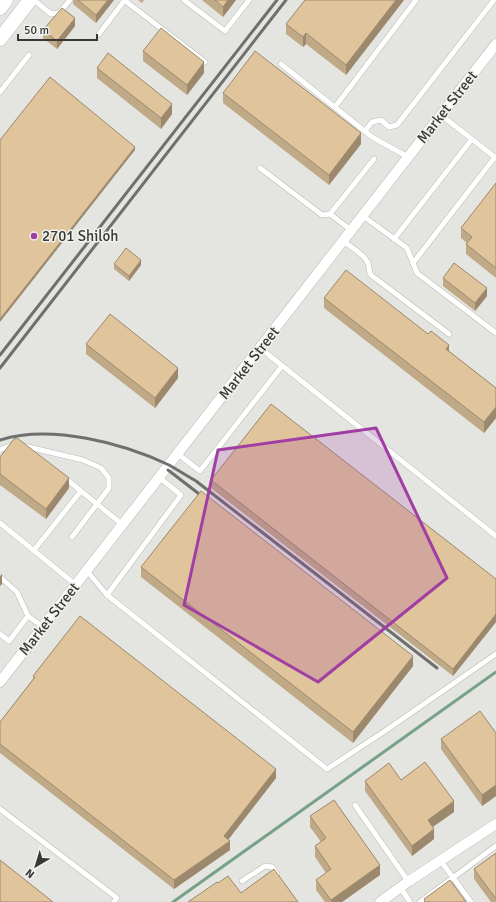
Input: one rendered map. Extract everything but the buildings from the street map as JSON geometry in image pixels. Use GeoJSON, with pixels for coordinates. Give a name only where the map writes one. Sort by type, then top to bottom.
{"type":"FeatureCollection","features":[{"type":"Feature","properties":{"kind":"main road"},"geometry":{"type":"LineString","coordinates":[[0,8],[6,0]]}},
{"type":"Feature","properties":{"kind":"main road"},"geometry":{"type":"LineString","coordinates":[[0,39],[30,0]]}},
{"type":"Feature","properties":{"kind":"street","name":"Market Street"},"geometry":{"type":"LineString","coordinates":[[0,682],[496,45]]}},
{"type":"Feature","properties":{"kind":"street"},"geometry":{"type":"LineString","coordinates":[[380,902],[408,881],[496,824]]}},
{"type":"Feature","properties":{"kind":"lane"},"geometry":{"type":"LineString","coordinates":[[34,0],[51,14],[59,13],[70,0]]}},
{"type":"Feature","properties":{"kind":"lane"},"geometry":{"type":"LineString","coordinates":[[99,34],[124,0],[205,62]]}},
{"type":"Feature","properties":{"kind":"lane"},"geometry":{"type":"LineString","coordinates":[[184,0],[224,31],[249,0]]}},
{"type":"Feature","properties":{"kind":"lane"},"geometry":{"type":"LineString","coordinates":[[335,107],[416,0]]}},
{"type":"Feature","properties":{"kind":"lane"},"geometry":{"type":"LineString","coordinates":[[365,131],[372,122],[381,120],[389,127],[397,125],[494,0]]}},
{"type":"Feature","properties":{"kind":"lane"},"geometry":{"type":"LineString","coordinates":[[0,92],[29,55]]}},
{"type":"Feature","properties":{"kind":"lane"},"geometry":{"type":"LineString","coordinates":[[281,64],[372,137],[408,157]]}},
{"type":"Feature","properties":{"kind":"lane"},"geometry":{"type":"LineString","coordinates":[[413,263],[496,158],[441,115]]}},
{"type":"Feature","properties":{"kind":"lane"},"geometry":{"type":"LineString","coordinates":[[394,239],[472,139]]}},
{"type":"Feature","properties":{"kind":"lane"},"geometry":{"type":"LineString","coordinates":[[260,168],[322,215],[330,214],[374,159]]}},
{"type":"Feature","properties":{"kind":"lane"},"geometry":{"type":"LineString","coordinates":[[330,214],[351,230]]}},
{"type":"Feature","properties":{"kind":"lane"},"geometry":{"type":"LineString","coordinates":[[363,216],[407,248],[417,273],[496,333]]}},
{"type":"Feature","properties":{"kind":"lane"},"geometry":{"type":"LineString","coordinates":[[343,241],[365,258],[371,275],[449,334]]}},
{"type":"Feature","properties":{"kind":"lane"},"geometry":{"type":"LineString","coordinates":[[260,348],[496,536]]}},
{"type":"Feature","properties":{"kind":"lane"},"geometry":{"type":"LineString","coordinates":[[178,454],[200,471],[282,366]]}},
{"type":"Feature","properties":{"kind":"lane"},"geometry":{"type":"LineString","coordinates":[[0,450],[15,444],[83,460],[101,468],[109,478],[109,488],[72,537]]}},
{"type":"Feature","properties":{"kind":"lane"},"geometry":{"type":"LineString","coordinates":[[27,447],[39,457]]}},
{"type":"Feature","properties":{"kind":"lane"},"geometry":{"type":"LineString","coordinates":[[63,476],[123,525]]}},
{"type":"Feature","properties":{"kind":"lane"},"geometry":{"type":"LineString","coordinates":[[107,595],[181,495],[160,478]]}},
{"type":"Feature","properties":{"kind":"lane"},"geometry":{"type":"LineString","coordinates":[[34,550],[81,491]]}},
{"type":"Feature","properties":{"kind":"lane"},"geometry":{"type":"LineString","coordinates":[[0,523],[76,585]]}},
{"type":"Feature","properties":{"kind":"lane"},"geometry":{"type":"LineString","coordinates":[[87,571],[107,595],[327,769],[385,731],[496,654]]}},
{"type":"Feature","properties":{"kind":"lane"},"geometry":{"type":"LineString","coordinates":[[0,577],[17,592],[28,616],[43,627]]}},
{"type":"Feature","properties":{"kind":"lane"},"geometry":{"type":"LineString","coordinates":[[0,634],[9,641],[28,616]]}},
{"type":"Feature","properties":{"kind":"lane"},"geometry":{"type":"LineString","coordinates":[[355,805],[408,881]]}},
{"type":"Feature","properties":{"kind":"lane"},"geometry":{"type":"LineString","coordinates":[[0,809],[117,898],[114,902]]}},
{"type":"Feature","properties":{"kind":"lane"},"geometry":{"type":"LineString","coordinates":[[420,902],[496,846]]}},
{"type":"Feature","properties":{"kind":"lane"},"geometry":{"type":"LineString","coordinates":[[440,860],[471,902]]}},
{"type":"Feature","properties":{"kind":"lane"},"geometry":{"type":"LineString","coordinates":[[242,881],[265,866],[272,867],[281,879]]}},
{"type":"Feature","properties":{"kind":"lane"},"geometry":{"type":"LineString","coordinates":[[400,887],[410,902]]}},
{"type":"Feature","properties":{"kind":"highlighted area"},"geometry":{"type":"Polygon","coordinates":[[[376,428],[447,578],[318,682],[184,605],[218,450],[376,428]]]}},
{"type":"Feature","properties":{"kind":"waterway"},"geometry":{"type":"LineString","coordinates":[[173,902],[496,672]]}},
{"type":"Feature","properties":{"kind":"railway"},"geometry":{"type":"LineString","coordinates":[[0,355],[277,0]]}},
{"type":"Feature","properties":{"kind":"railway"},"geometry":{"type":"LineString","coordinates":[[0,368],[286,0]]}},
{"type":"Feature","properties":{"kind":"railway"},"geometry":{"type":"LineString","coordinates":[[0,440],[41,434],[86,438],[109,443],[151,457],[169,465],[196,481],[437,668]]}},
{"type":"Feature","properties":{"kind":"railway"},"geometry":{"type":"LineString","coordinates":[[168,470],[207,500]]}},
{"type":"Feature","properties":{"kind":"place","name":"2701 Shiloh"},"geometry":{"type":"Point","coordinates":[34,236]}}]}
